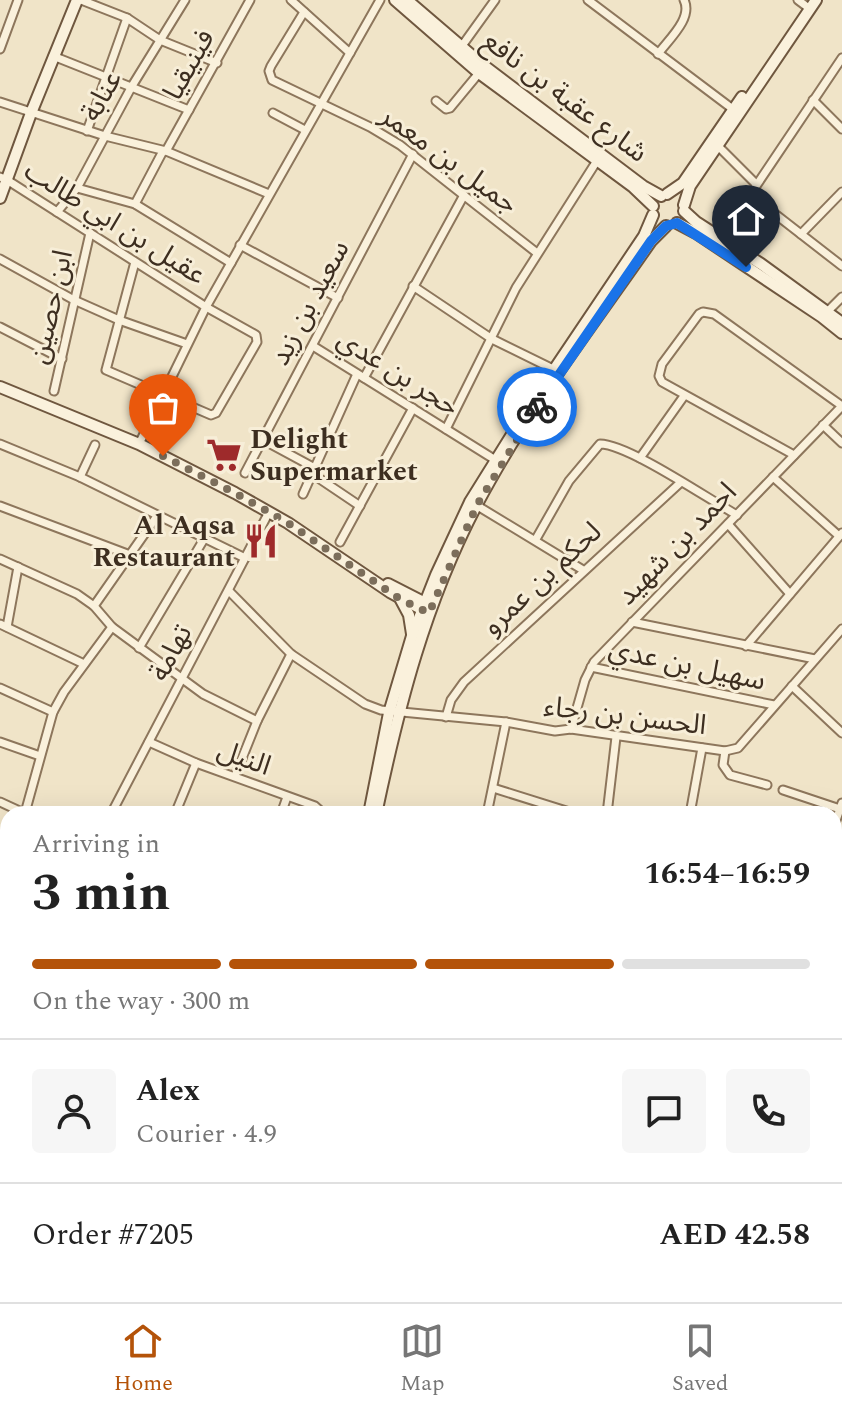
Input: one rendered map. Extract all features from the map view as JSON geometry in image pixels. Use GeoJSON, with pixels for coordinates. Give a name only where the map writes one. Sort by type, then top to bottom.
{"type":"FeatureCollection","features":[{"type":"Feature","properties":{"kind":"street"},"geometry":{"type":"LineString","coordinates":[[0,49],[18,0]]}},
{"type":"Feature","properties":{"kind":"street"},"geometry":{"type":"LineString","coordinates":[[0,198],[3,178],[79,0],[127,18],[160,40],[217,63]]}},
{"type":"Feature","properties":{"kind":"street","name":"عنابة"},"geometry":{"type":"LineString","coordinates":[[57,212],[77,188],[132,86],[185,0]]}},
{"type":"Feature","properties":{"kind":"street","name":"فينيقيا"},"geometry":{"type":"LineString","coordinates":[[135,204],[250,0]]}},
{"type":"Feature","properties":{"kind":"street"},"geometry":{"type":"LineString","coordinates":[[291,0],[350,53]]}},
{"type":"Feature","properties":{"kind":"street"},"geometry":{"type":"LineString","coordinates":[[139,444],[206,307],[380,0]]}},
{"type":"Feature","properties":{"kind":"street","name":"شارع عقبة بن نافع"},"geometry":{"type":"LineString","coordinates":[[395,0],[599,158],[640,192],[653,211]]}},
{"type":"Feature","properties":{"kind":"street","name":"شارع عقبة بن نافع"},"geometry":{"type":"LineString","coordinates":[[407,0],[479,73],[599,158],[643,186],[664,195]]}},
{"type":"Feature","properties":{"kind":"street"},"geometry":{"type":"LineString","coordinates":[[459,51],[495,0]]}},
{"type":"Feature","properties":{"kind":"street"},"geometry":{"type":"LineString","coordinates":[[588,0],[737,111]]}},
{"type":"Feature","properties":{"kind":"street"},"geometry":{"type":"LineString","coordinates":[[658,54],[685,17],[688,8],[684,0]]}},
{"type":"Feature","properties":{"kind":"street"},"geometry":{"type":"LineString","coordinates":[[393,713],[436,575],[497,462],[644,236],[653,211],[664,195],[683,183],[737,111],[808,3]]}},
{"type":"Feature","properties":{"kind":"street","name":"جميل بن معمر"},"geometry":{"type":"LineString","coordinates":[[304,12],[271,66],[270,76],[276,83],[370,127],[413,154],[537,253]]}},
{"type":"Feature","properties":{"kind":"street"},"geometry":{"type":"LineString","coordinates":[[87,131],[127,18]]}},
{"type":"Feature","properties":{"kind":"street"},"geometry":{"type":"LineString","coordinates":[[53,56],[189,110]]}},
{"type":"Feature","properties":{"kind":"street"},"geometry":{"type":"LineString","coordinates":[[842,58],[756,184],[757,199],[842,266]]}},
{"type":"Feature","properties":{"kind":"street","name":"شارع عقبة بن نافع"},"geometry":{"type":"LineString","coordinates":[[436,101],[446,109],[450,108],[479,73]]}},
{"type":"Feature","properties":{"kind":"street"},"geometry":{"type":"LineString","coordinates":[[813,100],[842,129]]}},
{"type":"Feature","properties":{"kind":"street"},"geometry":{"type":"LineString","coordinates":[[0,102],[87,131],[164,151],[269,194]]}},
{"type":"Feature","properties":{"kind":"street"},"geometry":{"type":"LineString","coordinates":[[557,371],[651,241],[684,208],[690,186],[718,146],[737,111]]}},
{"type":"Feature","properties":{"kind":"street"},"geometry":{"type":"LineString","coordinates":[[273,113],[305,130]]}},
{"type":"Feature","properties":{"kind":"street"},"geometry":{"type":"LineString","coordinates":[[718,146],[756,184]]}},
{"type":"Feature","properties":{"kind":"street","name":"سعيد بن زيد"},"geometry":{"type":"LineString","coordinates":[[245,473],[413,154]]}},
{"type":"Feature","properties":{"kind":"street"},"geometry":{"type":"LineString","coordinates":[[446,429],[516,288],[599,158]]}},
{"type":"Feature","properties":{"kind":"street","name":"عقيل بن ابي طالب"},"geometry":{"type":"LineString","coordinates":[[3,178],[206,307],[256,335],[257,342],[216,413],[211,415],[163,393]]}},
{"type":"Feature","properties":{"kind":"street"},"geometry":{"type":"LineString","coordinates":[[77,188],[135,204],[231,263]]}},
{"type":"Feature","properties":{"kind":"street"},"geometry":{"type":"LineString","coordinates":[[801,234],[842,192]]}},
{"type":"Feature","properties":{"kind":"street"},"geometry":{"type":"LineString","coordinates":[[303,494],[360,376],[464,195]]}},
{"type":"Feature","properties":{"kind":"street"},"geometry":{"type":"LineString","coordinates":[[664,195],[677,196],[696,222],[825,314],[842,333]]}},
{"type":"Feature","properties":{"kind":"street"},"geometry":{"type":"LineString","coordinates":[[653,211],[659,223],[696,233],[842,323]]}},
{"type":"Feature","properties":{"kind":"street","name":"ابن حصين"},"geometry":{"type":"LineString","coordinates":[[54,391],[90,233]]}},
{"type":"Feature","properties":{"kind":"street"},"geometry":{"type":"LineString","coordinates":[[240,245],[338,298]]}},
{"type":"Feature","properties":{"kind":"street"},"geometry":{"type":"LineString","coordinates":[[0,259],[74,300],[187,344]]}},
{"type":"Feature","properties":{"kind":"street"},"geometry":{"type":"LineString","coordinates":[[135,262],[106,370],[163,393]]}},
{"type":"Feature","properties":{"kind":"street"},"geometry":{"type":"LineString","coordinates":[[413,286],[492,339],[557,371]]}},
{"type":"Feature","properties":{"kind":"street"},"geometry":{"type":"LineString","coordinates":[[825,314],[842,297]]}},
{"type":"Feature","properties":{"kind":"street"},"geometry":{"type":"LineString","coordinates":[[794,455],[662,382],[660,370],[696,318],[707,312],[714,314],[842,406]]}},
{"type":"Feature","properties":{"kind":"street"},"geometry":{"type":"LineString","coordinates":[[0,327],[62,359]]}},
{"type":"Feature","properties":{"kind":"street","name":"حجر بن عدي"},"geometry":{"type":"LineString","coordinates":[[313,346],[497,462]]}},
{"type":"Feature","properties":{"kind":"street"},"geometry":{"type":"LineString","coordinates":[[0,387],[139,444],[269,512],[358,569],[427,608]]}},
{"type":"Feature","properties":{"kind":"street"},"geometry":{"type":"LineString","coordinates":[[640,458],[684,396]]}},
{"type":"Feature","properties":{"kind":"street","name":"احمد بن شهيد"},"geometry":{"type":"LineString","coordinates":[[571,729],[591,667],[842,406]]}},
{"type":"Feature","properties":{"kind":"street"},"geometry":{"type":"LineString","coordinates":[[340,542],[413,408]]}},
{"type":"Feature","properties":{"kind":"street"},"geometry":{"type":"LineString","coordinates":[[823,425],[842,443]]}},
{"type":"Feature","properties":{"kind":"street"},"geometry":{"type":"LineString","coordinates":[[263,440],[312,470],[360,506]]}},
{"type":"Feature","properties":{"kind":"street"},"geometry":{"type":"LineString","coordinates":[[0,444],[80,477],[245,558]]}},
{"type":"Feature","properties":{"kind":"street"},"geometry":{"type":"LineString","coordinates":[[536,539],[569,481],[600,444],[616,446],[640,458],[737,515]]}},
{"type":"Feature","properties":{"kind":"street"},"geometry":{"type":"LineString","coordinates":[[80,477],[95,445]]}},
{"type":"Feature","properties":{"kind":"street"},"geometry":{"type":"LineString","coordinates":[[746,646],[841,535],[773,477]]}},
{"type":"Feature","properties":{"kind":"street","name":"لحكم بن عمرو"},"geometry":{"type":"LineString","coordinates":[[446,717],[451,700],[464,682],[680,483]]}},
{"type":"Feature","properties":{"kind":"street"},"geometry":{"type":"LineString","coordinates":[[473,504],[536,539],[583,570]]}},
{"type":"Feature","properties":{"kind":"street"},"geometry":{"type":"LineString","coordinates":[[377,806],[393,713],[412,636],[473,504]]}},
{"type":"Feature","properties":{"kind":"street"},"geometry":{"type":"LineString","coordinates":[[0,506],[130,555]]}},
{"type":"Feature","properties":{"kind":"street","name":"تهامة"},"geometry":{"type":"LineString","coordinates":[[115,806],[269,512]]}},
{"type":"Feature","properties":{"kind":"street"},"geometry":{"type":"LineString","coordinates":[[94,606],[157,516]]}},
{"type":"Feature","properties":{"kind":"street"},"geometry":{"type":"LineString","coordinates":[[728,524],[790,594]]}},
{"type":"Feature","properties":{"kind":"street"},"geometry":{"type":"LineString","coordinates":[[139,648],[204,539]]}},
{"type":"Feature","properties":{"kind":"street"},"geometry":{"type":"LineString","coordinates":[[0,559],[67,588],[94,606],[112,627],[139,648],[219,703],[257,721]]}},
{"type":"Feature","properties":{"kind":"street"},"geometry":{"type":"LineString","coordinates":[[18,567],[4,626],[84,664]]}},
{"type":"Feature","properties":{"kind":"street"},"geometry":{"type":"LineString","coordinates":[[402,595],[423,588],[436,575]]}},
{"type":"Feature","properties":{"kind":"street"},"geometry":{"type":"LineString","coordinates":[[229,591],[291,654],[365,704],[393,713]]}},
{"type":"Feature","properties":{"kind":"street"},"geometry":{"type":"LineString","coordinates":[[402,595],[412,636]]}},
{"type":"Feature","properties":{"kind":"street"},"geometry":{"type":"LineString","coordinates":[[632,622],[815,659]]}},
{"type":"Feature","properties":{"kind":"street"},"geometry":{"type":"LineString","coordinates":[[28,806],[53,712],[112,627]]}},
{"type":"Feature","properties":{"kind":"street","name":"الحسن بن رجاء"},"geometry":{"type":"LineString","coordinates":[[393,713],[506,722],[555,731],[571,729],[725,751],[738,748],[842,629]]}},
{"type":"Feature","properties":{"kind":"street"},"geometry":{"type":"LineString","coordinates":[[235,776],[257,721],[291,654]]}},
{"type":"Feature","properties":{"kind":"street","name":"سهيل بن عدي"},"geometry":{"type":"LineString","coordinates":[[591,667],[774,705]]}},
{"type":"Feature","properties":{"kind":"street"},"geometry":{"type":"LineString","coordinates":[[792,686],[842,733]]}},
{"type":"Feature","properties":{"kind":"street"},"geometry":{"type":"LineString","coordinates":[[0,688],[53,712]]}},
{"type":"Feature","properties":{"kind":"street"},"geometry":{"type":"LineString","coordinates":[[489,806],[506,722]]}},
{"type":"Feature","properties":{"kind":"street"},"geometry":{"type":"LineString","coordinates":[[608,806],[616,737]]}},
{"type":"Feature","properties":{"kind":"street"},"geometry":{"type":"LineString","coordinates":[[0,742],[40,756]]}},
{"type":"Feature","properties":{"kind":"street","name":"النيل"},"geometry":{"type":"LineString","coordinates":[[149,742],[196,763],[315,806]]}},
{"type":"Feature","properties":{"kind":"street"},"geometry":{"type":"LineString","coordinates":[[691,806],[702,748]]}},
{"type":"Feature","properties":{"kind":"street"},"geometry":{"type":"LineString","coordinates":[[725,751],[723,765],[730,775],[767,785]]}},
{"type":"Feature","properties":{"kind":"street"},"geometry":{"type":"LineString","coordinates":[[178,806],[196,763]]}},
{"type":"Feature","properties":{"kind":"street"},"geometry":{"type":"LineString","coordinates":[[371,806],[381,775]]}},
{"type":"Feature","properties":{"kind":"street"},"geometry":{"type":"LineString","coordinates":[[493,788],[550,806]]}},
{"type":"Feature","properties":{"kind":"street"},"geometry":{"type":"LineString","coordinates":[[783,790],[841,806]]}},
{"type":"Feature","properties":{"kind":"street"},"geometry":{"type":"LineString","coordinates":[[284,806],[287,797]]}},
{"type":"Feature","properties":{"kind":"way so far"},"geometry":{"type":"LineString","coordinates":[[163,456],[288,523],[400,599],[429,613],[477,505],[537,407]]}},
{"type":"Feature","properties":{"kind":"place","name":"Delight Supermarket"},"geometry":{"type":"Point","coordinates":[224,455]}},
{"type":"Feature","properties":{"kind":"place","name":"Al Aqsa Restaurant"},"geometry":{"type":"Point","coordinates":[261,541]}},
{"type":"Feature","properties":{"kind":"route"},"geometry":{"type":"LineString","coordinates":[[537,407],[651,241],[666,226],[677,223],[746,267]]}}]}
